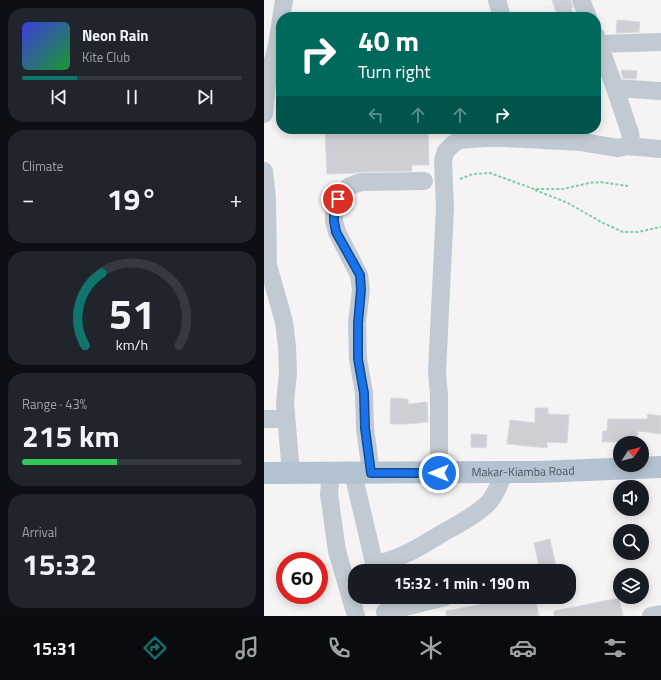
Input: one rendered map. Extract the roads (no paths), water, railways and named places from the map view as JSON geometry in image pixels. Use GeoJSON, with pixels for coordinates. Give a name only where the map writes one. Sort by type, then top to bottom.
{"type":"FeatureCollection","features":[{"type":"Feature","properties":{"kind":"main road","name":"Makar-Kiamba Road"},"geometry":{"type":"LineString","coordinates":[[264,473],[439,473],[661,468]]}},
{"type":"Feature","properties":{"kind":"street"},"geometry":{"type":"LineString","coordinates":[[283,12],[284,0]]}},
{"type":"Feature","properties":{"kind":"street"},"geometry":{"type":"LineString","coordinates":[[497,0],[501,12]]}},
{"type":"Feature","properties":{"kind":"street"},"geometry":{"type":"LineString","coordinates":[[581,0],[586,12]]}},
{"type":"Feature","properties":{"kind":"street"},"geometry":{"type":"LineString","coordinates":[[601,40],[661,42]]}},
{"type":"Feature","properties":{"kind":"street"},"geometry":{"type":"LineString","coordinates":[[601,48],[630,133],[630,141],[627,146]]}},
{"type":"Feature","properties":{"kind":"street"},"geometry":{"type":"LineString","coordinates":[[264,114],[267,83],[276,63]]}},
{"type":"Feature","properties":{"kind":"street"},"geometry":{"type":"LineString","coordinates":[[615,88],[661,91]]}},
{"type":"Feature","properties":{"kind":"street"},"geometry":{"type":"LineString","coordinates":[[439,473],[439,396],[437,372],[445,208],[443,160],[446,151],[459,140],[505,138],[581,142],[618,148],[627,146],[661,149]]}},
{"type":"Feature","properties":{"kind":"street"},"geometry":{"type":"LineString","coordinates":[[264,171],[267,199],[268,265],[284,322],[287,346],[288,372],[285,402],[291,473]]}},
{"type":"Feature","properties":{"kind":"street"},"geometry":{"type":"LineString","coordinates":[[375,564],[362,473],[365,428],[364,393],[358,359],[358,323],[361,290],[360,275],[336,232],[334,211],[342,192],[350,186],[361,182],[424,180]]}},
{"type":"Feature","properties":{"kind":"street"},"geometry":{"type":"LineString","coordinates":[[264,419],[286,419]]}},
{"type":"Feature","properties":{"kind":"street"},"geometry":{"type":"LineString","coordinates":[[382,564],[425,544],[462,522],[485,506],[493,496],[505,472]]}},
{"type":"Feature","properties":{"kind":"street"},"geometry":{"type":"LineString","coordinates":[[331,473],[329,494],[337,550],[356,616]]}},
{"type":"Feature","properties":{"kind":"street"},"geometry":{"type":"LineString","coordinates":[[384,608],[406,604]]}},
{"type":"Feature","properties":{"kind":"street"},"geometry":{"type":"LineString","coordinates":[[651,616],[661,614]]}}]}
